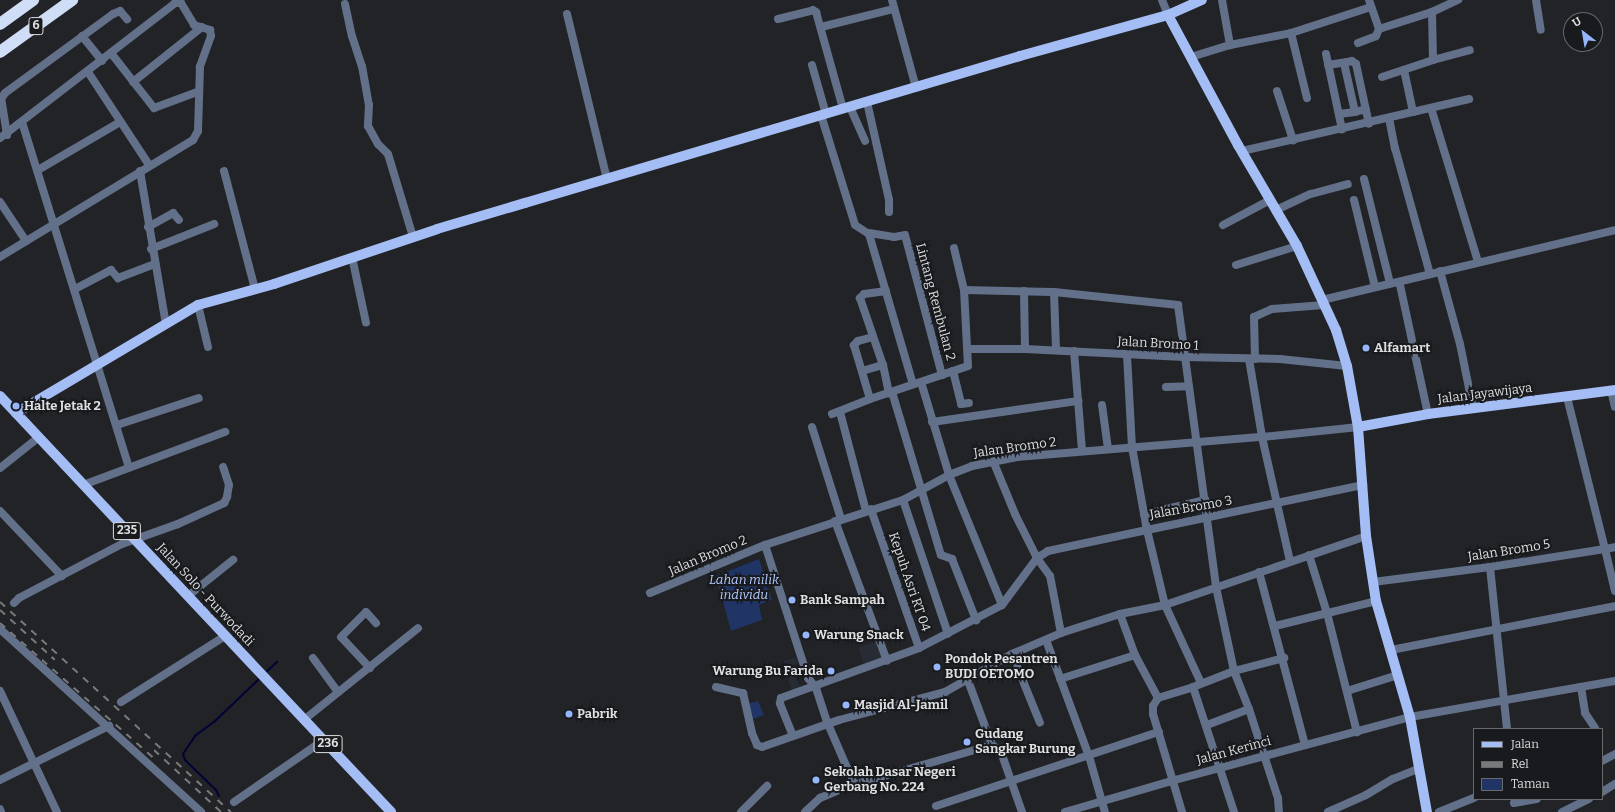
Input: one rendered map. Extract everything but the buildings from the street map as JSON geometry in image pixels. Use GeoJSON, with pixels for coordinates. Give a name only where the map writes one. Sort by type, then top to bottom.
{"type":"FeatureCollection","features":[{"type":"Feature","properties":{"kind":"highway","name":"6"},"geometry":{"type":"LineString","coordinates":[[0,24],[33,0]]}},
{"type":"Feature","properties":{"kind":"highway","name":"6"},"geometry":{"type":"LineString","coordinates":[[0,52],[72,0]]}},
{"type":"Feature","properties":{"kind":"main road"},"geometry":{"type":"LineString","coordinates":[[16,413],[98,367],[198,305],[255,289],[413,237],[607,179],[1168,15],[1202,0]]}},
{"type":"Feature","properties":{"kind":"main road"},"geometry":{"type":"LineString","coordinates":[[1168,15],[1242,151],[1297,246],[1323,302],[1347,366],[1358,427],[1366,536],[1376,601],[1410,718],[1418,769],[1427,812]]}},
{"type":"Feature","properties":{"kind":"main road","name":"Jalan Jayawijaya"},"geometry":{"type":"LineString","coordinates":[[1358,427],[1428,414],[1613,390]]}},
{"type":"Feature","properties":{"kind":"main road","name":"Jalan Solo - Purwodadi"},"geometry":{"type":"LineString","coordinates":[[0,396],[266,677],[388,811]]}},
{"type":"Feature","properties":{"kind":"street"},"geometry":{"type":"LineString","coordinates":[[892,0],[916,88]]}},
{"type":"Feature","properties":{"kind":"street"},"geometry":{"type":"LineString","coordinates":[[1162,0],[1168,15]]}},
{"type":"Feature","properties":{"kind":"street"},"geometry":{"type":"LineString","coordinates":[[1222,0],[1230,45]]}},
{"type":"Feature","properties":{"kind":"street"},"geometry":{"type":"LineString","coordinates":[[1379,29],[1432,12],[1458,0]]}},
{"type":"Feature","properties":{"kind":"street"},"geometry":{"type":"LineString","coordinates":[[1536,0],[1542,30]]}},
{"type":"Feature","properties":{"kind":"street"},"geometry":{"type":"LineString","coordinates":[[0,258],[54,222],[195,137],[200,67],[211,36],[210,30],[189,21],[181,4],[177,2],[3,137]]}},
{"type":"Feature","properties":{"kind":"street"},"geometry":{"type":"LineString","coordinates":[[1191,57],[1230,45],[1291,32],[1370,3],[1379,29],[1376,36],[1358,43]]}},
{"type":"Feature","properties":{"kind":"street"},"geometry":{"type":"LineString","coordinates":[[345,4],[365,83],[368,126],[378,144],[388,154],[413,237]]}},
{"type":"Feature","properties":{"kind":"street"},"geometry":{"type":"LineString","coordinates":[[821,27],[894,9]]}},
{"type":"Feature","properties":{"kind":"street"},"geometry":{"type":"LineString","coordinates":[[778,20],[812,10],[817,13],[847,108],[865,141]]}},
{"type":"Feature","properties":{"kind":"street"},"geometry":{"type":"LineString","coordinates":[[3,137],[2,96],[82,36],[117,12],[120,11],[127,19]]}},
{"type":"Feature","properties":{"kind":"street"},"geometry":{"type":"LineString","coordinates":[[1432,12],[1433,60]]}},
{"type":"Feature","properties":{"kind":"street"},"geometry":{"type":"LineString","coordinates":[[567,14],[607,179]]}},
{"type":"Feature","properties":{"kind":"street"},"geometry":{"type":"LineString","coordinates":[[133,82],[202,27]]}},
{"type":"Feature","properties":{"kind":"street"},"geometry":{"type":"LineString","coordinates":[[1291,32],[1308,98]]}},
{"type":"Feature","properties":{"kind":"street"},"geometry":{"type":"LineString","coordinates":[[82,36],[102,61]]}},
{"type":"Feature","properties":{"kind":"street"},"geometry":{"type":"LineString","coordinates":[[1382,77],[1433,60],[1470,50]]}},
{"type":"Feature","properties":{"kind":"street"},"geometry":{"type":"LineString","coordinates":[[111,53],[133,82],[156,108],[198,92]]}},
{"type":"Feature","properties":{"kind":"street"},"geometry":{"type":"LineString","coordinates":[[1326,54],[1342,129]]}},
{"type":"Feature","properties":{"kind":"street"},"geometry":{"type":"LineString","coordinates":[[1328,65],[1352,61],[1356,64],[1369,124]]}},
{"type":"Feature","properties":{"kind":"street"},"geometry":{"type":"LineString","coordinates":[[1344,63],[1355,112]]}},
{"type":"Feature","properties":{"kind":"street"},"geometry":{"type":"LineString","coordinates":[[812,65],[824,115],[855,225],[858,230],[869,232],[886,291],[949,474],[1002,605]]}},
{"type":"Feature","properties":{"kind":"street"},"geometry":{"type":"LineString","coordinates":[[1404,70],[1413,112]]}},
{"type":"Feature","properties":{"kind":"street"},"geometry":{"type":"LineString","coordinates":[[88,72],[149,165]]}},
{"type":"Feature","properties":{"kind":"street"},"geometry":{"type":"LineString","coordinates":[[1277,91],[1293,140]]}},
{"type":"Feature","properties":{"kind":"street"},"geometry":{"type":"LineString","coordinates":[[1242,151],[1369,124],[1469,99]]}},
{"type":"Feature","properties":{"kind":"street"},"geometry":{"type":"LineString","coordinates":[[867,102],[889,200],[888,212]]}},
{"type":"Feature","properties":{"kind":"street"},"geometry":{"type":"LineString","coordinates":[[1431,108],[1478,262]]}},
{"type":"Feature","properties":{"kind":"street"},"geometry":{"type":"LineString","coordinates":[[1339,114],[1366,109]]}},
{"type":"Feature","properties":{"kind":"street"},"geometry":{"type":"LineString","coordinates":[[1389,118],[1395,148],[1430,274]]}},
{"type":"Feature","properties":{"kind":"street"},"geometry":{"type":"LineString","coordinates":[[22,122],[129,467]]}},
{"type":"Feature","properties":{"kind":"street"},"geometry":{"type":"LineString","coordinates":[[38,170],[120,122]]}},
{"type":"Feature","properties":{"kind":"street"},"geometry":{"type":"LineString","coordinates":[[140,171],[151,249],[166,324]]}},
{"type":"Feature","properties":{"kind":"street"},"geometry":{"type":"LineString","coordinates":[[224,171],[255,289]]}},
{"type":"Feature","properties":{"kind":"street"},"geometry":{"type":"LineString","coordinates":[[1364,179],[1390,283]]}},
{"type":"Feature","properties":{"kind":"street"},"geometry":{"type":"LineString","coordinates":[[1276,210],[1311,194],[1348,184]]}},
{"type":"Feature","properties":{"kind":"street"},"geometry":{"type":"LineString","coordinates":[[1223,225],[1270,200]]}},
{"type":"Feature","properties":{"kind":"street"},"geometry":{"type":"LineString","coordinates":[[1354,200],[1375,287]]}},
{"type":"Feature","properties":{"kind":"street"},"geometry":{"type":"LineString","coordinates":[[0,202],[26,241]]}},
{"type":"Feature","properties":{"kind":"street"},"geometry":{"type":"LineString","coordinates":[[148,227],[173,213],[179,220]]}},
{"type":"Feature","properties":{"kind":"street"},"geometry":{"type":"LineString","coordinates":[[151,249],[214,224]]}},
{"type":"Feature","properties":{"kind":"street"},"geometry":{"type":"LineString","coordinates":[[1290,561],[1262,437],[1252,359],[1254,317],[1272,309],[1323,302],[1390,283],[1615,230]]}},
{"type":"Feature","properties":{"kind":"street","name":"Lintang Rembulan 2"},"geometry":{"type":"LineString","coordinates":[[869,232],[894,237],[905,235],[942,375]]}},
{"type":"Feature","properties":{"kind":"street"},"geometry":{"type":"LineString","coordinates":[[1236,265],[1297,246]]}},
{"type":"Feature","properties":{"kind":"street"},"geometry":{"type":"LineString","coordinates":[[873,337],[858,341],[854,345],[870,399],[968,366],[964,290],[954,248]]}},
{"type":"Feature","properties":{"kind":"street"},"geometry":{"type":"LineString","coordinates":[[352,257],[366,323]]}},
{"type":"Feature","properties":{"kind":"street"},"geometry":{"type":"LineString","coordinates":[[75,289],[111,270],[118,278],[155,264]]}},
{"type":"Feature","properties":{"kind":"street"},"geometry":{"type":"LineString","coordinates":[[1440,271],[1460,344],[1473,408]]}},
{"type":"Feature","properties":{"kind":"street"},"geometry":{"type":"LineString","coordinates":[[1400,285],[1428,414]]}},
{"type":"Feature","properties":{"kind":"street"},"geometry":{"type":"LineString","coordinates":[[964,290],[1054,292],[1176,304],[1179,307],[1184,357],[1216,587],[1234,671],[1249,709],[1278,798],[1279,812]]}},
{"type":"Feature","properties":{"kind":"street"},"geometry":{"type":"LineString","coordinates":[[886,291],[864,294],[860,298],[883,365],[941,555],[952,559],[976,620]]}},
{"type":"Feature","properties":{"kind":"street"},"geometry":{"type":"LineString","coordinates":[[1024,291],[1025,349]]}},
{"type":"Feature","properties":{"kind":"street"},"geometry":{"type":"LineString","coordinates":[[1054,292],[1056,350]]}},
{"type":"Feature","properties":{"kind":"street"},"geometry":{"type":"LineString","coordinates":[[198,305],[208,347]]}},
{"type":"Feature","properties":{"kind":"street","name":"Jalan Bromo 1"},"geometry":{"type":"LineString","coordinates":[[968,349],[1056,350],[1127,355],[1252,359],[1347,366]]}},
{"type":"Feature","properties":{"kind":"street"},"geometry":{"type":"LineString","coordinates":[[1074,351],[1082,452]]}},
{"type":"Feature","properties":{"kind":"street","name":"Jalan Bromo 3"},"geometry":{"type":"LineString","coordinates":[[1127,355],[1132,447],[1147,530],[1207,519],[1363,485]]}},
{"type":"Feature","properties":{"kind":"street"},"geometry":{"type":"LineString","coordinates":[[862,371],[883,365]]}},
{"type":"Feature","properties":{"kind":"street"},"geometry":{"type":"LineString","coordinates":[[954,371],[961,404],[969,403]]}},
{"type":"Feature","properties":{"kind":"street"},"geometry":{"type":"LineString","coordinates":[[1166,387],[1189,386]]}},
{"type":"Feature","properties":{"kind":"street"},"geometry":{"type":"LineString","coordinates":[[1613,390],[1615,407]]}},
{"type":"Feature","properties":{"kind":"street"},"geometry":{"type":"LineString","coordinates":[[1567,397],[1615,591]]}},
{"type":"Feature","properties":{"kind":"street"},"geometry":{"type":"LineString","coordinates":[[117,425],[199,398]]}},
{"type":"Feature","properties":{"kind":"street","name":"Kepuh Asri RT 04"},"geometry":{"type":"LineString","coordinates":[[793,736],[780,700],[919,648],[836,413],[870,399]]}},
{"type":"Feature","properties":{"kind":"street"},"geometry":{"type":"LineString","coordinates":[[932,422],[1078,401]]}},
{"type":"Feature","properties":{"kind":"street"},"geometry":{"type":"LineString","coordinates":[[1102,405],[1108,449]]}},
{"type":"Feature","properties":{"kind":"street"},"geometry":{"type":"LineString","coordinates":[[812,427],[838,520],[887,661]]}},
{"type":"Feature","properties":{"kind":"street","name":"Jalan Bromo 2"},"geometry":{"type":"LineString","coordinates":[[650,593],[765,545],[903,500],[949,474],[993,461],[1108,449],[1262,437],[1358,427]]}},
{"type":"Feature","properties":{"kind":"street"},"geometry":{"type":"LineString","coordinates":[[83,485],[225,432]]}},
{"type":"Feature","properties":{"kind":"street"},"geometry":{"type":"LineString","coordinates":[[0,468],[39,437]]}},
{"type":"Feature","properties":{"kind":"street"},"geometry":{"type":"LineString","coordinates":[[993,461],[1014,514],[1037,558],[1050,576],[1061,633]]}},
{"type":"Feature","properties":{"kind":"street"},"geometry":{"type":"LineString","coordinates":[[14,603],[134,538],[164,530],[224,503],[227,497],[229,485],[223,467]]}},
{"type":"Feature","properties":{"kind":"street"},"geometry":{"type":"LineString","coordinates":[[903,500],[948,634]]}},
{"type":"Feature","properties":{"kind":"street"},"geometry":{"type":"LineString","coordinates":[[1144,514],[1204,500]]}},
{"type":"Feature","properties":{"kind":"street"},"geometry":{"type":"LineString","coordinates":[[0,511],[62,576]]}},
{"type":"Feature","properties":{"kind":"street"},"geometry":{"type":"LineString","coordinates":[[919,648],[976,620],[1002,605],[1037,558],[1053,550],[1147,530],[1165,605],[1201,684]]}},
{"type":"Feature","properties":{"kind":"street"},"geometry":{"type":"LineString","coordinates":[[716,687],[743,693],[752,732],[759,747],[828,724],[933,696],[1012,654],[1061,633],[1120,614],[1165,605],[1366,536]]}},
{"type":"Feature","properties":{"kind":"street"},"geometry":{"type":"LineString","coordinates":[[765,545],[808,678],[814,686],[828,724],[856,786]]}},
{"type":"Feature","properties":{"kind":"street","name":"Jalan Bromo 5"},"geometry":{"type":"LineString","coordinates":[[1373,582],[1490,567],[1615,547]]}},
{"type":"Feature","properties":{"kind":"street"},"geometry":{"type":"LineString","coordinates":[[1309,555],[1327,613],[1357,732]]}},
{"type":"Feature","properties":{"kind":"street"},"geometry":{"type":"LineString","coordinates":[[188,596],[233,560]]}},
{"type":"Feature","properties":{"kind":"street"},"geometry":{"type":"LineString","coordinates":[[1490,567],[1498,628],[1507,728]]}},
{"type":"Feature","properties":{"kind":"street"},"geometry":{"type":"LineString","coordinates":[[1259,572],[1284,658],[1305,745]]}},
{"type":"Feature","properties":{"kind":"street"},"geometry":{"type":"LineString","coordinates":[[1275,626],[1376,601]]}},
{"type":"Feature","properties":{"kind":"street"},"geometry":{"type":"LineString","coordinates":[[1391,650],[1615,606]]}},
{"type":"Feature","properties":{"kind":"street"},"geometry":{"type":"LineString","coordinates":[[370,668],[341,637],[366,612],[376,623]]}},
{"type":"Feature","properties":{"kind":"street"},"geometry":{"type":"LineString","coordinates":[[1120,614],[1135,655],[1158,698]]}},
{"type":"Feature","properties":{"kind":"street"},"geometry":{"type":"LineString","coordinates":[[305,719],[418,628]]}},
{"type":"Feature","properties":{"kind":"street"},"geometry":{"type":"LineString","coordinates":[[0,629],[109,726],[202,812]]}},
{"type":"Feature","properties":{"kind":"street"},"geometry":{"type":"LineString","coordinates":[[122,702],[226,636]]}},
{"type":"Feature","properties":{"kind":"street"},"geometry":{"type":"LineString","coordinates":[[1046,640],[1089,756],[1105,812]]}},
{"type":"Feature","properties":{"kind":"street"},"geometry":{"type":"LineString","coordinates":[[1012,654],[1040,723]]}},
{"type":"Feature","properties":{"kind":"street"},"geometry":{"type":"LineString","coordinates":[[1060,679],[1135,655]]}},
{"type":"Feature","properties":{"kind":"street"},"geometry":{"type":"LineString","coordinates":[[313,658],[338,692]]}},
{"type":"Feature","properties":{"kind":"street"},"geometry":{"type":"LineString","coordinates":[[1182,812],[1175,780],[1152,706],[1158,698],[1193,687],[1234,671],[1284,658]]}},
{"type":"Feature","properties":{"kind":"street"},"geometry":{"type":"LineString","coordinates":[[1347,691],[1398,675]]}},
{"type":"Feature","properties":{"kind":"street"},"geometry":{"type":"LineString","coordinates":[[967,678],[992,745],[1001,752],[1022,812]]}},
{"type":"Feature","properties":{"kind":"street","name":"Jalan Kerinci"},"geometry":{"type":"LineString","coordinates":[[1065,812],[1263,755],[1410,718],[1615,681]]}},
{"type":"Feature","properties":{"kind":"street"},"geometry":{"type":"LineString","coordinates":[[1193,687],[1207,725],[1234,812]]}},
{"type":"Feature","properties":{"kind":"street"},"geometry":{"type":"LineString","coordinates":[[1580,687],[1585,713],[1595,728]]}},
{"type":"Feature","properties":{"kind":"street"},"geometry":{"type":"LineString","coordinates":[[0,691],[36,764],[57,812]]}},
{"type":"Feature","properties":{"kind":"street"},"geometry":{"type":"LineString","coordinates":[[1207,725],[1249,709]]}},
{"type":"Feature","properties":{"kind":"street"},"geometry":{"type":"LineString","coordinates":[[0,780],[36,764],[109,726]]}},
{"type":"Feature","properties":{"kind":"street"},"geometry":{"type":"LineString","coordinates":[[936,806],[1159,732]]}},
{"type":"Feature","properties":{"kind":"street"},"geometry":{"type":"LineString","coordinates":[[234,802],[324,740]]}},
{"type":"Feature","properties":{"kind":"street"},"geometry":{"type":"LineString","coordinates":[[804,812],[828,793],[992,745]]}},
{"type":"Feature","properties":{"kind":"street"},"geometry":{"type":"LineString","coordinates":[[1603,760],[1615,754]]}},
{"type":"Feature","properties":{"kind":"street"},"geometry":{"type":"LineString","coordinates":[[1328,812],[1366,795],[1392,779],[1418,769]]}},
{"type":"Feature","properties":{"kind":"street"},"geometry":{"type":"LineString","coordinates":[[1603,791],[1615,784]]}},
{"type":"Feature","properties":{"kind":"street"},"geometry":{"type":"LineString","coordinates":[[742,812],[767,786]]}},
{"type":"Feature","properties":{"kind":"street"},"geometry":{"type":"LineString","coordinates":[[1439,812],[1473,798]]}},
{"type":"Feature","properties":{"kind":"street"},"geometry":{"type":"LineString","coordinates":[[1516,812],[1514,801],[1526,800]]}},
{"type":"Feature","properties":{"kind":"street"},"geometry":{"type":"LineString","coordinates":[[1562,812],[1587,800]]}},
{"type":"Feature","properties":{"kind":"shaded area"},"geometry":{"type":"Polygon","coordinates":[[[876,641],[883,660],[865,666],[858,647],[876,641]]]}},
{"type":"Feature","properties":{"kind":"shaded area"},"geometry":{"type":"Polygon","coordinates":[[[796,658],[801,675],[796,679],[801,688],[792,691],[782,661],[796,658]]]}},
{"type":"Feature","properties":{"kind":"green space","name":"Lahan milik individu"},"geometry":{"type":"Polygon","coordinates":[[[759,559],[772,600],[759,605],[762,620],[731,631],[716,576],[759,559]]]}},
{"type":"Feature","properties":{"kind":"green space"},"geometry":{"type":"Polygon","coordinates":[[[758,701],[764,715],[750,720],[747,704],[758,701]]]}},
{"type":"Feature","properties":{"kind":"waterway"},"geometry":{"type":"LineString","coordinates":[[264,674],[277,662]]}},
{"type":"Feature","properties":{"kind":"waterway"},"geometry":{"type":"LineString","coordinates":[[219,796],[216,790],[185,760],[183,754],[196,735],[215,721],[260,678]]}},
{"type":"Feature","properties":{"kind":"railway"},"geometry":{"type":"LineString","coordinates":[[0,602],[231,812]]}},
{"type":"Feature","properties":{"kind":"railway"},"geometry":{"type":"LineString","coordinates":[[0,610],[55,660]]}},
{"type":"Feature","properties":{"kind":"railway"},"geometry":{"type":"LineString","coordinates":[[0,623],[157,761]]}},
{"type":"Feature","properties":{"kind":"railway"},"geometry":{"type":"LineString","coordinates":[[154,750],[221,812]]}},
{"type":"Feature","properties":{"kind":"place","name":"Alfamart"},"geometry":{"type":"Point","coordinates":[1366,348]}},
{"type":"Feature","properties":{"kind":"place","name":"Halte Jetak 2"},"geometry":{"type":"Point","coordinates":[16,406]}},
{"type":"Feature","properties":{"kind":"place","name":"Bank Sampah"},"geometry":{"type":"Point","coordinates":[792,600]}},
{"type":"Feature","properties":{"kind":"place","name":"Warung Snack"},"geometry":{"type":"Point","coordinates":[806,635]}},
{"type":"Feature","properties":{"kind":"place","name":"Pondok Pesantren BUDI OETOMO"},"geometry":{"type":"Point","coordinates":[937,667]}},
{"type":"Feature","properties":{"kind":"place","name":"Warung Bu Farida"},"geometry":{"type":"Point","coordinates":[831,671]}},
{"type":"Feature","properties":{"kind":"place","name":"Masjid Al-Jamil"},"geometry":{"type":"Point","coordinates":[846,705]}},
{"type":"Feature","properties":{"kind":"place","name":"Pabrik"},"geometry":{"type":"Point","coordinates":[569,714]}},
{"type":"Feature","properties":{"kind":"place","name":"Gudang Sangkar Burung"},"geometry":{"type":"Point","coordinates":[967,742]}},
{"type":"Feature","properties":{"kind":"place","name":"Sekolah Dasar Negeri Gerbang No. 224"},"geometry":{"type":"Point","coordinates":[816,780]}}]}
